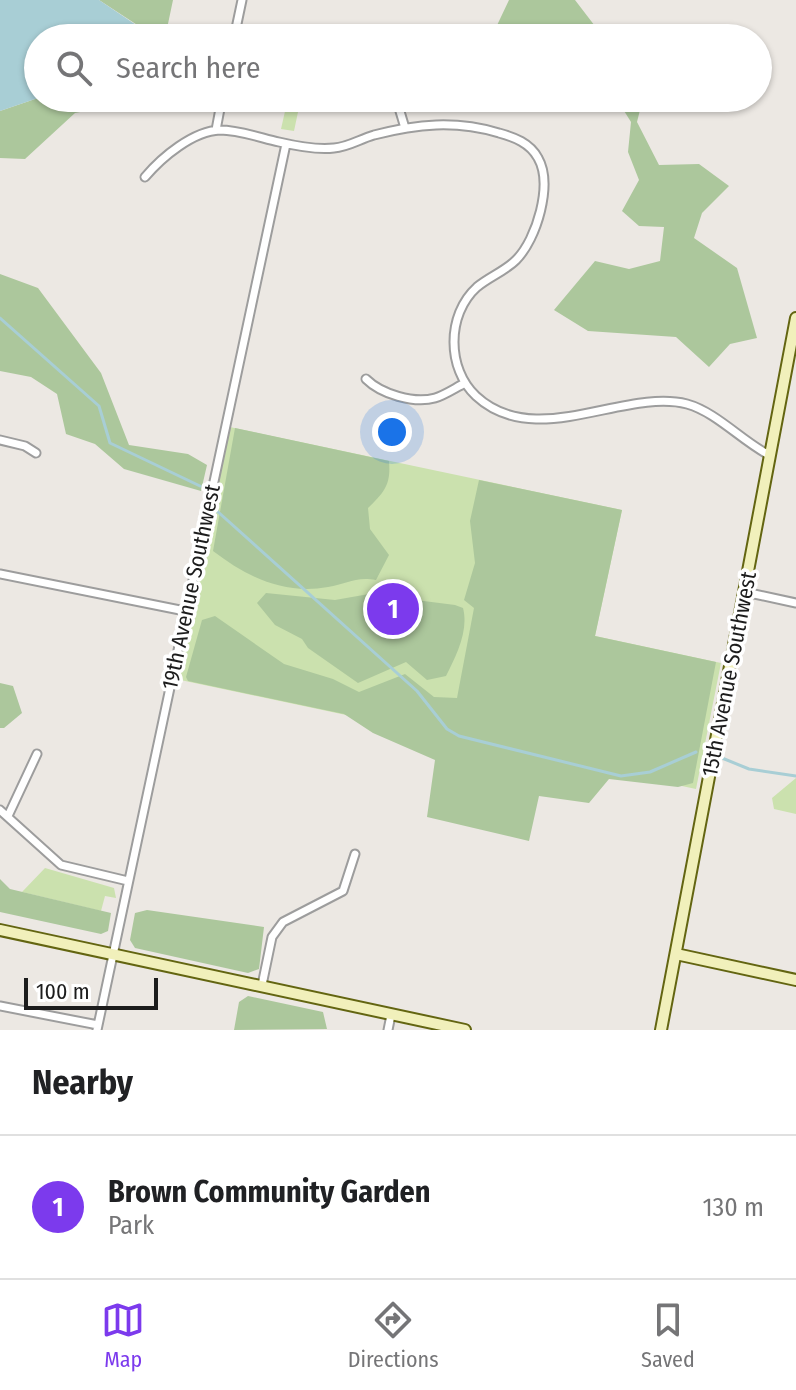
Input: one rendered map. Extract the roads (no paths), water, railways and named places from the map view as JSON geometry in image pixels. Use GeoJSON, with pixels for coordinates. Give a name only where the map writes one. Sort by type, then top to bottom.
{"type":"FeatureCollection","features":[{"type":"Feature","properties":{"kind":"street"},"geometry":{"type":"LineString","coordinates":[[237,24],[242,0]]}},
{"type":"Feature","properties":{"kind":"street"},"geometry":{"type":"LineString","coordinates":[[216,130],[219,112]]}},
{"type":"Feature","properties":{"kind":"street"},"geometry":{"type":"LineString","coordinates":[[400,112],[405,128]]}},
{"type":"Feature","properties":{"kind":"street"},"geometry":{"type":"LineString","coordinates":[[145,177],[171,152],[216,130],[286,144],[335,148],[405,128],[443,123],[480,127],[521,141],[532,149],[541,163],[543,187],[530,239],[516,260],[476,288],[459,316],[453,347],[465,383],[496,410],[526,417],[598,414],[659,401],[687,404],[769,455]]}},
{"type":"Feature","properties":{"kind":"street","name":"19th Avenue Southwest"},"geometry":{"type":"LineString","coordinates":[[97,1028],[286,144]]}},
{"type":"Feature","properties":{"kind":"street","name":"15th Avenue Southwest"},"geometry":{"type":"LineString","coordinates":[[661,1030],[796,318]]}},
{"type":"Feature","properties":{"kind":"street"},"geometry":{"type":"LineString","coordinates":[[366,379],[381,389],[418,399],[435,398],[465,383]]}},
{"type":"Feature","properties":{"kind":"street"},"geometry":{"type":"LineString","coordinates":[[0,440],[25,446],[36,453]]}},
{"type":"Feature","properties":{"kind":"street"},"geometry":{"type":"LineString","coordinates":[[0,574],[185,611]]}},
{"type":"Feature","properties":{"kind":"street"},"geometry":{"type":"LineString","coordinates":[[745,592],[796,603]]}},
{"type":"Feature","properties":{"kind":"street"},"geometry":{"type":"LineString","coordinates":[[8,816],[37,754]]}},
{"type":"Feature","properties":{"kind":"street"},"geometry":{"type":"LineString","coordinates":[[0,810],[61,865],[128,881]]}},
{"type":"Feature","properties":{"kind":"street"},"geometry":{"type":"LineString","coordinates":[[262,985],[277,929],[290,917],[343,891],[355,854]]}},
{"type":"Feature","properties":{"kind":"street"},"geometry":{"type":"LineString","coordinates":[[0,930],[465,1030]]}},
{"type":"Feature","properties":{"kind":"street"},"geometry":{"type":"LineString","coordinates":[[676,954],[796,980]]}},
{"type":"Feature","properties":{"kind":"street"},"geometry":{"type":"LineString","coordinates":[[0,1006],[97,1028]]}},
{"type":"Feature","properties":{"kind":"street"},"geometry":{"type":"LineString","coordinates":[[388,1030],[391,1015]]}},
{"type":"Feature","properties":{"kind":"water"},"geometry":{"type":"Polygon","coordinates":[[[0,0],[99,0],[135,24],[24,24],[24,103],[0,111],[0,0]]]}},
{"type":"Feature","properties":{"kind":"waterway"},"geometry":{"type":"LineString","coordinates":[[0,318],[99,406],[110,443],[200,486]]}},
{"type":"Feature","properties":{"kind":"waterway"},"geometry":{"type":"LineString","coordinates":[[217,511],[417,691],[447,729],[459,736],[621,776],[650,772],[696,752]]}},
{"type":"Feature","properties":{"kind":"waterway"},"geometry":{"type":"LineString","coordinates":[[722,758],[749,769],[796,776]]}},
{"type":"Feature","properties":{"kind":"place","name":"Brown Community Garden"},"geometry":{"type":"Point","coordinates":[393,609]}}]}
